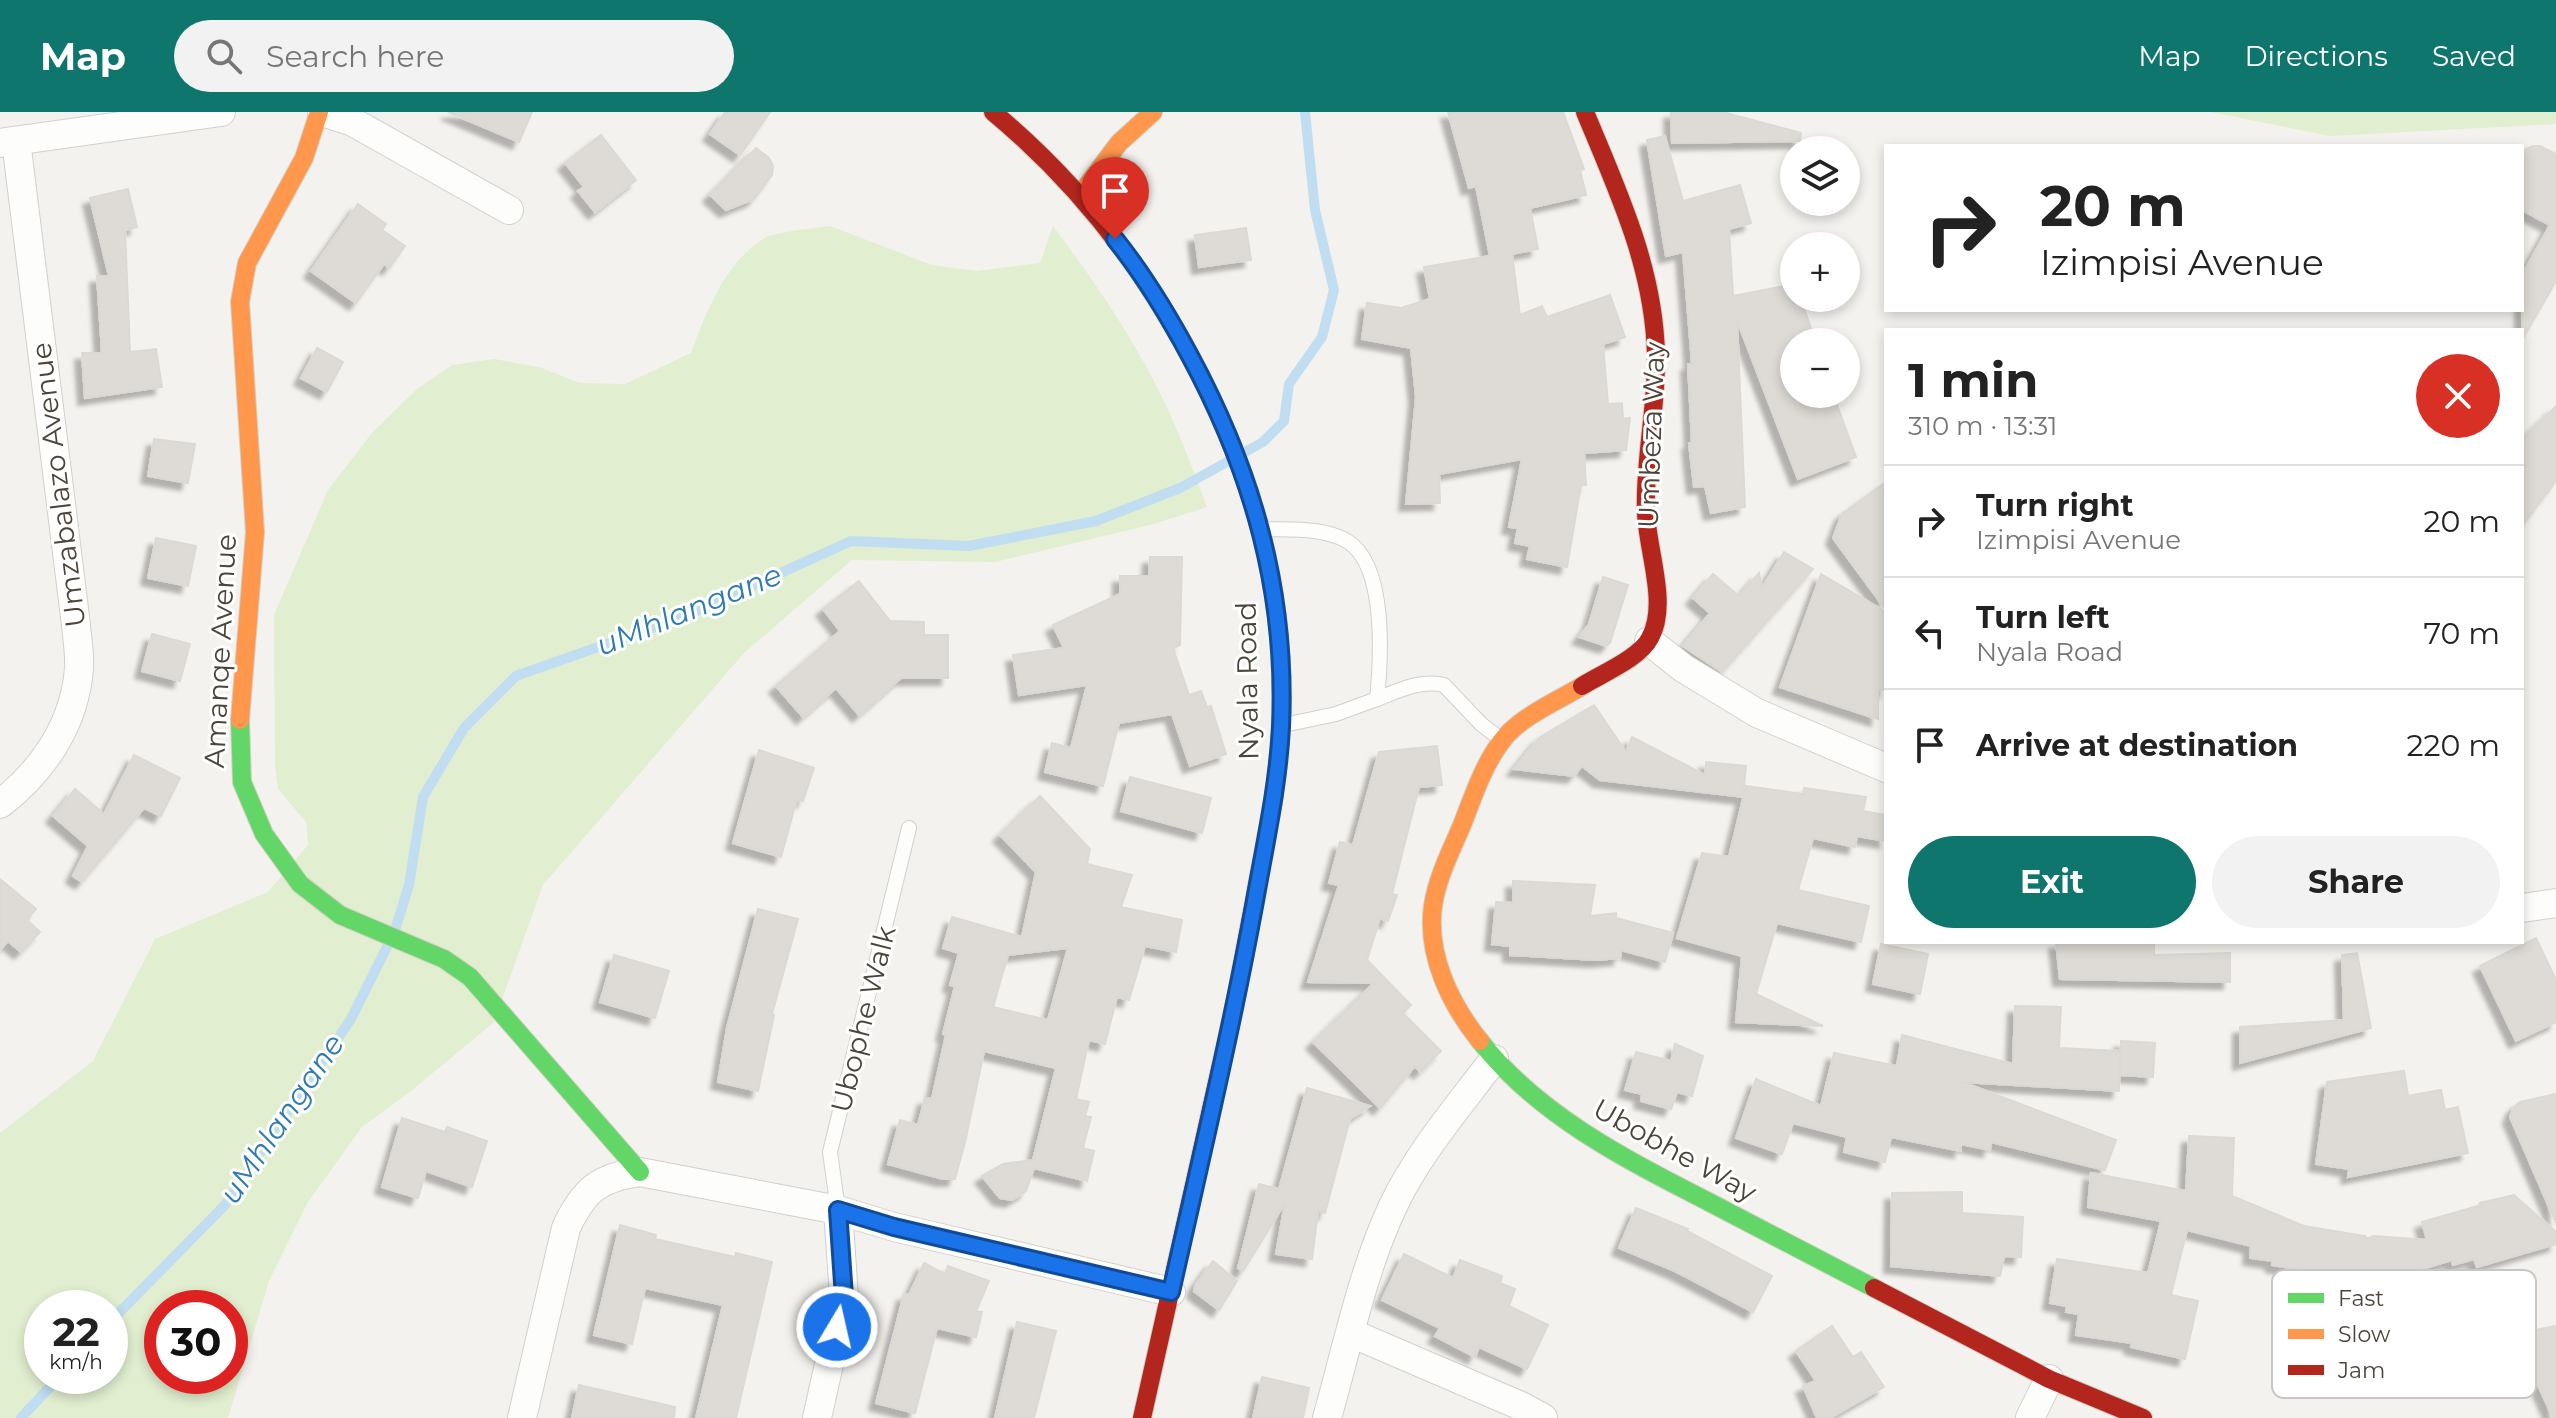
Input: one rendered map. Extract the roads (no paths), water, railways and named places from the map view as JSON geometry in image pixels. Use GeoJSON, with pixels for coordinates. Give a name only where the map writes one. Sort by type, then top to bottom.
{"type":"FeatureCollection","features":[{"type":"Feature","properties":{"kind":"street"},"geometry":{"type":"LineString","coordinates":[[8,142],[219,112]]}},
{"type":"Feature","properties":{"kind":"street"},"geometry":{"type":"LineString","coordinates":[[320,112],[353,122],[509,210]]}},
{"type":"Feature","properties":{"kind":"street","name":"Amanqe Avenue"},"geometry":{"type":"LineString","coordinates":[[320,112],[304,158],[247,263],[240,302],[255,532],[240,723],[242,782],[264,834],[300,884],[340,915],[444,959],[470,977],[640,1172]]}},
{"type":"Feature","properties":{"kind":"street","name":"Nyala Road"},"geometry":{"type":"LineString","coordinates":[[993,112],[1020,134],[1080,195],[1133,261],[1168,315],[1229,431],[1262,529],[1273,583],[1279,643],[1281,725],[1278,766],[1239,990],[1142,1418]]}},
{"type":"Feature","properties":{"kind":"street"},"geometry":{"type":"LineString","coordinates":[[1080,195],[1119,143],[1153,112]]}},
{"type":"Feature","properties":{"kind":"street","name":"Umbeza Way"},"geometry":{"type":"LineString","coordinates":[[1585,112],[1646,268],[1654,317],[1655,385],[1644,503],[1658,613],[1655,634],[1649,641]]}},
{"type":"Feature","properties":{"kind":"street","name":"Umzabalazo Avenue"},"geometry":{"type":"LineString","coordinates":[[0,804],[19,789],[61,735],[79,669],[76,625],[8,142]]}},
{"type":"Feature","properties":{"kind":"street"},"geometry":{"type":"LineString","coordinates":[[1649,641],[1683,668],[1757,713],[1884,767]]}},
{"type":"Feature","properties":{"kind":"street","name":"Ubobhe Way"},"geometry":{"type":"LineString","coordinates":[[1649,641],[1628,659],[1523,722],[1502,740],[1482,774],[1440,879],[1433,906],[1432,927],[1447,992],[1477,1040],[1532,1094],[1612,1152],[2049,1379],[2143,1418]]}},
{"type":"Feature","properties":{"kind":"street"},"geometry":{"type":"LineString","coordinates":[[2524,908],[2556,903]]}},
{"type":"Feature","properties":{"kind":"street"},"geometry":{"type":"LineString","coordinates":[[1327,1418],[1373,1259],[1393,1207],[1414,1169],[1494,1059]]}},
{"type":"Feature","properties":{"kind":"street"},"geometry":{"type":"LineString","coordinates":[[522,1418],[566,1228],[577,1203],[594,1186],[615,1175],[640,1172],[838,1210],[894,1227],[1171,1292]]}},
{"type":"Feature","properties":{"kind":"street"},"geometry":{"type":"LineString","coordinates":[[817,1418],[844,1297],[838,1210]]}},
{"type":"Feature","properties":{"kind":"street"},"geometry":{"type":"LineString","coordinates":[[1351,1333],[1543,1418]]}},
{"type":"Feature","properties":{"kind":"street"},"geometry":{"type":"LineString","coordinates":[[2030,1418],[2049,1379]]}},
{"type":"Feature","properties":{"kind":"lane"},"geometry":{"type":"LineString","coordinates":[[1262,529],[1336,536],[1358,550],[1367,565],[1378,616],[1380,662],[1377,699]]}},
{"type":"Feature","properties":{"kind":"lane"},"geometry":{"type":"LineString","coordinates":[[1281,725],[1336,714],[1418,685],[1436,683],[1444,685],[1481,724],[1502,740]]}},
{"type":"Feature","properties":{"kind":"lane","name":"Ubophe Walk"},"geometry":{"type":"LineString","coordinates":[[838,1210],[830,1152],[909,828]]}},
{"type":"Feature","properties":{"kind":"waterway","name":"uMhlangane"},"geometry":{"type":"LineString","coordinates":[[395,930],[409,885],[423,797],[464,728],[516,676],[686,616],[851,541],[969,546],[1096,521],[1180,488],[1263,442],[1284,421],[1289,384],[1322,337],[1334,290],[1315,210],[1305,112]]}},
{"type":"Feature","properties":{"kind":"waterway","name":"uMhlangane"},"geometry":{"type":"LineString","coordinates":[[128,1304],[225,1205],[351,1019],[388,945]]}},
{"type":"Feature","properties":{"kind":"waterway","name":"uMhlangane"},"geometry":{"type":"LineString","coordinates":[[21,1418],[43,1394]]}}]}
